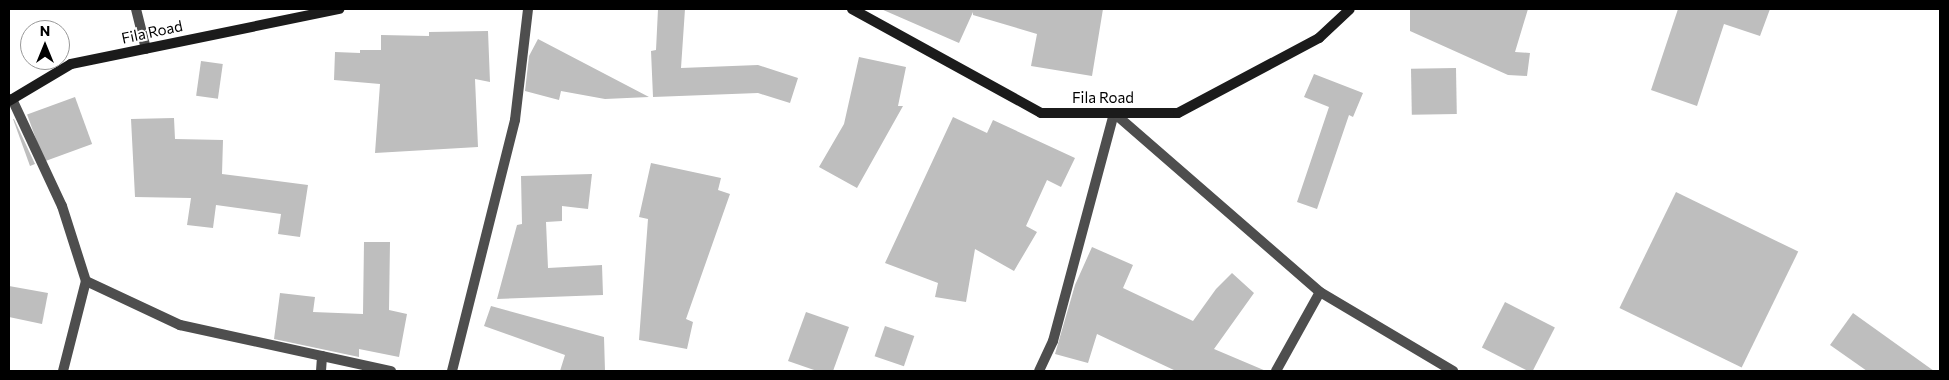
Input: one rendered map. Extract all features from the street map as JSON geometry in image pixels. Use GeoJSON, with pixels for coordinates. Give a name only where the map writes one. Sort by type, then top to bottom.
{"type":"FeatureCollection","features":[{"type":"Feature","properties":{"kind":"street"},"geometry":{"type":"LineString","coordinates":[[136,9],[146,49]]}},
{"type":"Feature","properties":{"kind":"street","name":"Fila Road"},"geometry":{"type":"LineString","coordinates":[[11,100],[71,64],[339,9]]}},
{"type":"Feature","properties":{"kind":"street"},"geometry":{"type":"LineString","coordinates":[[452,371],[515,120],[528,9]]}},
{"type":"Feature","properties":{"kind":"street","name":"Fila Road"},"geometry":{"type":"LineString","coordinates":[[852,9],[1040,113],[1178,113],[1319,38],[1350,9]]}},
{"type":"Feature","properties":{"kind":"street"},"geometry":{"type":"LineString","coordinates":[[11,100],[62,206],[86,281],[63,371]]}},
{"type":"Feature","properties":{"kind":"street"},"geometry":{"type":"LineString","coordinates":[[1039,371],[1053,341],[1114,113],[1320,292],[1452,371]]}},
{"type":"Feature","properties":{"kind":"street"},"geometry":{"type":"LineString","coordinates":[[86,281],[180,325],[391,371]]}},
{"type":"Feature","properties":{"kind":"street"},"geometry":{"type":"LineString","coordinates":[[1276,371],[1320,292]]}},
{"type":"Feature","properties":{"kind":"street"},"geometry":{"type":"LineString","coordinates":[[321,371],[322,356]]}},
{"type":"Feature","properties":{"kind":"building"},"geometry":{"type":"Polygon","coordinates":[[[658,9],[685,9],[681,68],[758,65],[798,78],[790,103],[758,93],[653,97],[651,51],[656,50],[658,9]]]}},
{"type":"Feature","properties":{"kind":"building"},"geometry":{"type":"Polygon","coordinates":[[[881,9],[1103,9],[1092,76],[1031,66],[1037,34],[973,15],[973,12],[959,43],[881,9]]]}},
{"type":"Feature","properties":{"kind":"building"},"geometry":{"type":"Polygon","coordinates":[[[1410,9],[1528,9],[1515,52],[1530,53],[1527,76],[1508,75],[1410,31],[1410,9]]]}},
{"type":"Feature","properties":{"kind":"building"},"geometry":{"type":"Polygon","coordinates":[[[1678,9],[1770,9],[1760,36],[1724,24],[1697,106],[1651,90],[1678,9]]]}},
{"type":"Feature","properties":{"kind":"building"},"geometry":{"type":"Polygon","coordinates":[[[488,31],[490,82],[475,79],[478,147],[375,153],[380,84],[334,80],[335,52],[360,53],[360,50],[381,50],[381,35],[429,36],[429,32],[488,31]]]}},
{"type":"Feature","properties":{"kind":"building"},"geometry":{"type":"Polygon","coordinates":[[[538,39],[649,97],[605,99],[561,91],[559,100],[525,91],[529,56],[538,39]]]}},
{"type":"Feature","properties":{"kind":"building"},"geometry":{"type":"Polygon","coordinates":[[[859,57],[906,67],[898,106],[903,106],[857,188],[819,167],[844,124],[859,57]]]}},
{"type":"Feature","properties":{"kind":"building"},"geometry":{"type":"Polygon","coordinates":[[[201,61],[223,64],[218,99],[196,96],[201,61]]]}},
{"type":"Feature","properties":{"kind":"building"},"geometry":{"type":"Polygon","coordinates":[[[1456,68],[1457,114],[1412,115],[1411,69],[1456,68]]]}},
{"type":"Feature","properties":{"kind":"building"},"geometry":{"type":"Polygon","coordinates":[[[1314,74],[1363,93],[1353,117],[1349,115],[1317,209],[1297,202],[1329,107],[1304,97],[1314,74]]]}},
{"type":"Feature","properties":{"kind":"building"},"geometry":{"type":"Polygon","coordinates":[[[75,97],[92,144],[44,161],[27,114],[75,97]]]}},
{"type":"Feature","properties":{"kind":"building"},"geometry":{"type":"Polygon","coordinates":[[[953,117],[987,133],[993,120],[1075,158],[1061,187],[1047,180],[1026,226],[1037,232],[1014,271],[975,249],[966,302],[935,297],[938,283],[885,263],[953,117]]]}},
{"type":"Feature","properties":{"kind":"building"},"geometry":{"type":"Polygon","coordinates":[[[174,118],[175,139],[223,140],[222,174],[308,185],[300,237],[278,234],[281,214],[216,205],[213,228],[187,225],[191,198],[135,197],[131,119],[174,118]]]}},
{"type":"Feature","properties":{"kind":"building"},"geometry":{"type":"Polygon","coordinates":[[[14,119],[35,164],[30,166],[14,119]]]}},
{"type":"Feature","properties":{"kind":"building"},"geometry":{"type":"Polygon","coordinates":[[[651,163],[721,178],[718,190],[730,194],[686,319],[693,322],[687,349],[639,340],[648,219],[639,217],[651,163]]]}},
{"type":"Feature","properties":{"kind":"building"},"geometry":{"type":"Polygon","coordinates":[[[592,174],[588,209],[562,206],[562,221],[546,222],[548,268],[602,265],[603,295],[497,299],[517,225],[522,224],[521,176],[592,174]]]}},
{"type":"Feature","properties":{"kind":"building"},"geometry":{"type":"Polygon","coordinates":[[[1676,192],[1798,252],[1742,368],[1619,308],[1676,192]]]}},
{"type":"Feature","properties":{"kind":"building"},"geometry":{"type":"Polygon","coordinates":[[[364,242],[390,242],[389,310],[407,314],[399,357],[359,349],[359,357],[274,339],[280,293],[315,297],[313,312],[363,314],[364,242]]]}},
{"type":"Feature","properties":{"kind":"building"},"geometry":{"type":"Polygon","coordinates":[[[1092,247],[1133,265],[1123,288],[1193,321],[1216,289],[1232,273],[1254,293],[1214,349],[1266,371],[1176,371],[1097,334],[1088,363],[1055,354],[1075,285],[1092,247]]]}},
{"type":"Feature","properties":{"kind":"building"},"geometry":{"type":"Polygon","coordinates":[[[9,286],[48,293],[42,324],[9,317],[9,286]]]}},
{"type":"Feature","properties":{"kind":"building"},"geometry":{"type":"Polygon","coordinates":[[[1505,302],[1555,327],[1533,371],[1528,371],[1482,347],[1505,302]]]}},
{"type":"Feature","properties":{"kind":"building"},"geometry":{"type":"Polygon","coordinates":[[[491,306],[604,337],[605,371],[560,371],[565,355],[484,326],[491,306]]]}},
{"type":"Feature","properties":{"kind":"building"},"geometry":{"type":"Polygon","coordinates":[[[806,312],[849,327],[833,371],[817,371],[788,361],[806,312]]]}},
{"type":"Feature","properties":{"kind":"building"},"geometry":{"type":"Polygon","coordinates":[[[1853,313],[1934,371],[1867,371],[1830,345],[1853,313]]]}},
{"type":"Feature","properties":{"kind":"building"},"geometry":{"type":"Polygon","coordinates":[[[885,326],[914,336],[904,366],[875,356],[885,326]]]}}]}
